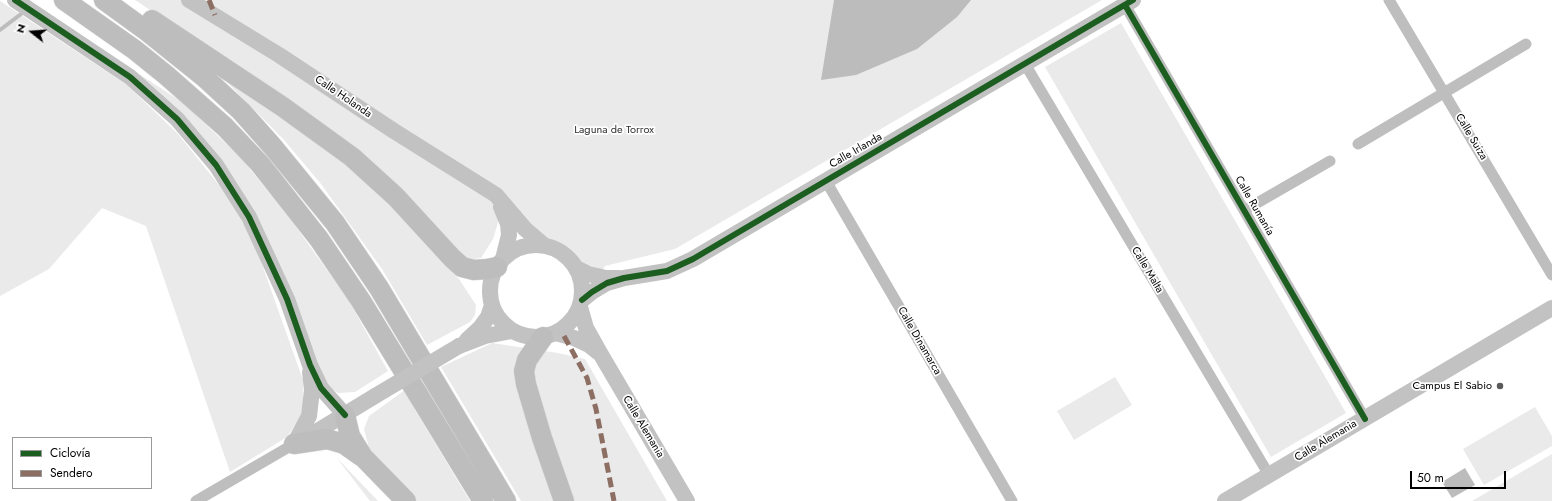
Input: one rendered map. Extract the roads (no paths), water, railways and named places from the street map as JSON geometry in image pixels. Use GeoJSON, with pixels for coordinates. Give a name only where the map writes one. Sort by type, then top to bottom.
{"type":"FeatureCollection","features":[{"type":"Feature","properties":{"kind":"highway"},"geometry":{"type":"LineString","coordinates":[[64,0],[135,50],[166,75],[225,127],[260,164],[319,239],[361,301],[483,501]]}},
{"type":"Feature","properties":{"kind":"highway"},"geometry":{"type":"LineString","coordinates":[[108,2],[152,20],[283,107],[352,157],[396,197],[462,267],[474,270],[487,269],[500,263]]}},
{"type":"Feature","properties":{"kind":"highway"},"geometry":{"type":"LineString","coordinates":[[108,2],[204,77],[241,111],[273,147],[335,223],[379,288],[506,501]]}},
{"type":"Feature","properties":{"kind":"highway"},"geometry":{"type":"LineString","coordinates":[[549,335],[527,360],[524,371],[526,384],[542,438],[564,501]]}},
{"type":"Feature","properties":{"kind":"highway"},"geometry":{"type":"LineString","coordinates":[[345,415],[350,436],[363,457]]}},
{"type":"Feature","properties":{"kind":"highway"},"geometry":{"type":"LineString","coordinates":[[294,444],[327,439],[344,444],[363,457],[406,501]]}},
{"type":"Feature","properties":{"kind":"street"},"geometry":{"type":"LineString","coordinates":[[15,0],[130,77],[177,119],[216,165],[253,224],[288,299],[310,365],[321,388],[345,415]]}},
{"type":"Feature","properties":{"kind":"street","name":"Calle Holanda"},"geometry":{"type":"LineString","coordinates":[[189,0],[279,55],[394,131],[496,195],[525,228],[545,246]]}},
{"type":"Feature","properties":{"kind":"street","name":"Calle Suiza"},"geometry":{"type":"LineString","coordinates":[[1389,0],[1552,275]]}},
{"type":"Feature","properties":{"kind":"street","name":"Calle Irlanda"},"geometry":{"type":"LineString","coordinates":[[581,303],[592,292],[607,283],[624,278],[667,271],[693,259],[1129,2]]}},
{"type":"Feature","properties":{"kind":"street","name":"Calle Rumanía"},"geometry":{"type":"LineString","coordinates":[[1129,2],[1245,210],[1365,419]]}},
{"type":"Feature","properties":{"kind":"street"},"geometry":{"type":"LineString","coordinates":[[1358,144],[1526,44]]}},
{"type":"Feature","properties":{"kind":"street","name":"Calle Malta"},"geometry":{"type":"LineString","coordinates":[[1025,64],[1269,475]]}},
{"type":"Feature","properties":{"kind":"street"},"geometry":{"type":"LineString","coordinates":[[1245,210],[1330,161]]}},
{"type":"Feature","properties":{"kind":"street","name":"Calle Dinamarca"},"geometry":{"type":"LineString","coordinates":[[826,181],[1012,501]]}},
{"type":"Feature","properties":{"kind":"street"},"geometry":{"type":"LineString","coordinates":[[496,195],[508,224],[509,235],[500,263],[492,279],[490,292],[496,315],[512,331],[527,337],[549,335],[567,326],[581,303],[580,279],[576,268],[569,259],[560,252],[545,246],[537,245],[524,247],[513,252],[500,263]]}},
{"type":"Feature","properties":{"kind":"street","name":"Calle Irlanda"},"geometry":{"type":"LineString","coordinates":[[576,268],[588,274],[606,278],[624,278]]}},
{"type":"Feature","properties":{"kind":"street","name":"Calle Alemania"},"geometry":{"type":"LineString","coordinates":[[581,303],[586,328],[687,501]]}},
{"type":"Feature","properties":{"kind":"street"},"geometry":{"type":"LineString","coordinates":[[459,346],[480,328],[488,317],[492,304]]}},
{"type":"Feature","properties":{"kind":"street","name":"Calle Alemania"},"geometry":{"type":"LineString","coordinates":[[1225,501],[1552,308]]}},
{"type":"Feature","properties":{"kind":"street"},"geometry":{"type":"LineString","coordinates":[[196,501],[345,415],[459,346],[485,336],[512,331]]}},
{"type":"Feature","properties":{"kind":"street","name":"Calle Alemania"},"geometry":{"type":"LineString","coordinates":[[549,335],[574,338],[589,345],[600,353]]}},
{"type":"Feature","properties":{"kind":"street"},"geometry":{"type":"LineString","coordinates":[[294,444],[309,416],[312,390],[310,365]]}},
{"type":"Feature","properties":{"kind":"waterway"},"geometry":{"type":"LineString","coordinates":[[0,30],[25,11]]}},
{"type":"Feature","properties":{"kind":"place","name":"Campus El Sabio"},"geometry":{"type":"Point","coordinates":[1500,386]}},
{"type":"Feature","properties":{"kind":"park label","name":"Laguna de Torrox"},"geometry":{"type":"Point","coordinates":[614,130]}}]}
